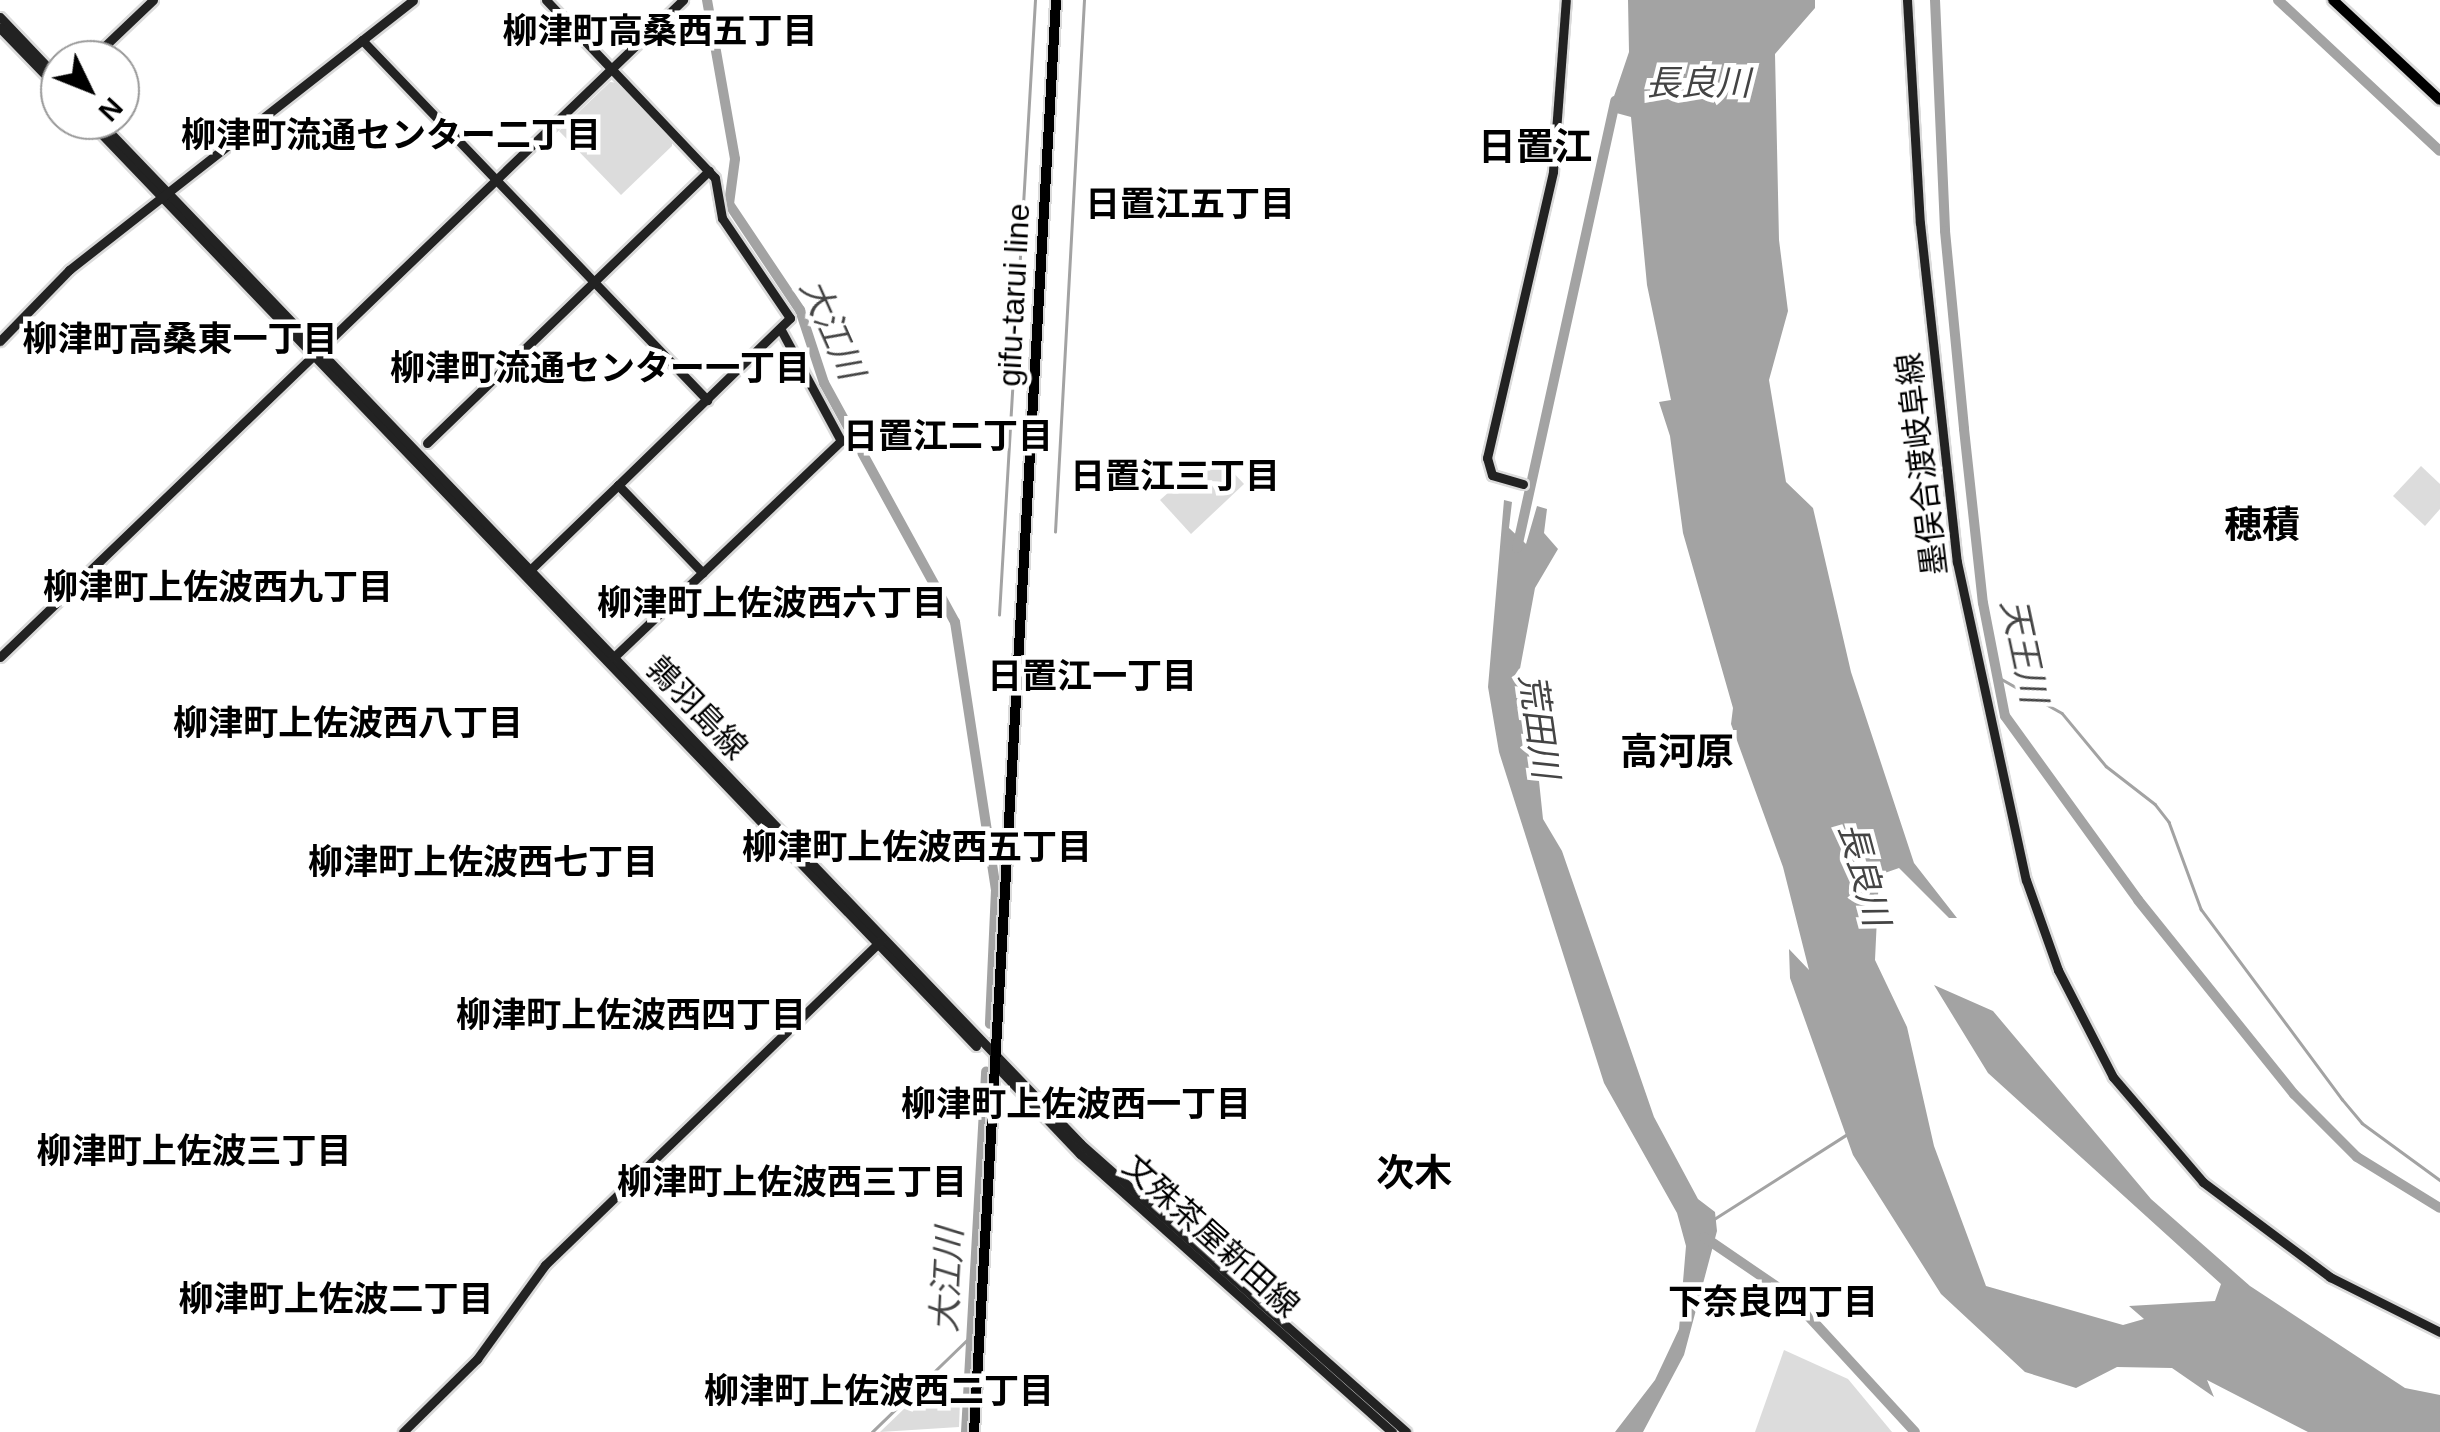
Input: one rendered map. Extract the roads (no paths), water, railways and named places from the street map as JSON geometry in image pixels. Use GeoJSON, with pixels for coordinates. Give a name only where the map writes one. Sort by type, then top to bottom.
{"type":"FeatureCollection","features":[{"type":"Feature","properties":{"kind":"main road"},"geometry":{"type":"LineString","coordinates":[[111,40],[153,0]]}},
{"type":"Feature","properties":{"kind":"main road"},"geometry":{"type":"LineString","coordinates":[[0,340],[69,270],[412,0]]}},
{"type":"Feature","properties":{"kind":"main road"},"geometry":{"type":"LineString","coordinates":[[527,573],[781,330],[789,313],[722,218],[718,184],[708,171],[546,0]]}},
{"type":"Feature","properties":{"kind":"main road"},"geometry":{"type":"LineString","coordinates":[[0,657],[683,0]]}},
{"type":"Feature","properties":{"kind":"main road","name":"gifu-tarui line"},"geometry":{"type":"LineString","coordinates":[[974,1432],[1056,0]]}},
{"type":"Feature","properties":{"kind":"main road"},"geometry":{"type":"LineString","coordinates":[[1523,484],[1492,475],[1487,458],[1553,171],[1566,0]]}},
{"type":"Feature","properties":{"kind":"main road","name":"墨俣合渡岐阜線"},"geometry":{"type":"LineString","coordinates":[[1906,0],[1920,222],[1963,598],[2026,880],[2058,970],[2113,1077],[2203,1182],[2330,1277],[2440,1332]]}},
{"type":"Feature","properties":{"kind":"main road"},"geometry":{"type":"LineString","coordinates":[[2333,0],[2440,100]]}},
{"type":"Feature","properties":{"kind":"main road"},"geometry":{"type":"LineString","coordinates":[[0,17],[40,63]]}},
{"type":"Feature","properties":{"kind":"main road"},"geometry":{"type":"LineString","coordinates":[[0,28],[40,67]]}},
{"type":"Feature","properties":{"kind":"main road"},"geometry":{"type":"LineString","coordinates":[[362,40],[707,400]]}},
{"type":"Feature","properties":{"kind":"main road"},"geometry":{"type":"LineString","coordinates":[[109,140],[880,942],[544,1265],[477,1359],[403,1432]]}},
{"type":"Feature","properties":{"kind":"main road"},"geometry":{"type":"LineString","coordinates":[[116,140],[165,195]]}},
{"type":"Feature","properties":{"kind":"main road"},"geometry":{"type":"LineString","coordinates":[[427,443],[708,171]]}},
{"type":"Feature","properties":{"kind":"main road"},"geometry":{"type":"LineString","coordinates":[[614,658],[841,441],[781,330]]}},
{"type":"Feature","properties":{"kind":"main road"},"geometry":{"type":"LineString","coordinates":[[618,485],[703,574]]}},
{"type":"Feature","properties":{"kind":"main road","name":"鶉羽島線"},"geometry":{"type":"LineString","coordinates":[[527,573],[614,658],[996,1061]]}},
{"type":"Feature","properties":{"kind":"main road","name":"文殊茶屋新田線"},"geometry":{"type":"LineString","coordinates":[[996,1061],[1080,1154],[1392,1432]]}},
{"type":"Feature","properties":{"kind":"main road","name":"文殊茶屋新田線"},"geometry":{"type":"LineString","coordinates":[[996,1061],[1080,1144],[1406,1432]]}},
{"type":"Feature","properties":{"kind":"water","name":"長良川"},"geometry":{"type":"Polygon","coordinates":[[[1628,0],[1815,0],[1815,8],[1775,54],[1779,240],[1788,311],[1769,380],[1786,482],[1813,508],[1851,672],[1914,863],[1957,918],[1949,918],[1899,868],[1879,875],[1875,960],[1907,1027],[1934,1146],[1986,1286],[2123,1325],[2144,1319],[2129,1306],[2215,1301],[2221,1284],[1988,1073],[1934,985],[1993,1011],[2151,1199],[2250,1286],[2405,1388],[2440,1395],[2440,1432],[2308,1432],[2207,1380],[2214,1397],[2172,1368],[2117,1367],[2076,1388],[2025,1372],[1941,1294],[1853,1155],[1790,978],[1789,949],[1809,970],[1783,867],[1731,724],[1733,708],[1683,533],[1670,436],[1659,402],[1671,400],[1647,285],[1631,117],[1609,111],[1629,52],[1628,0]]]}},
{"type":"Feature","properties":{"kind":"water"},"geometry":{"type":"Polygon","coordinates":[[[1504,500],[1512,502],[1509,528],[1526,544],[1537,506],[1547,509],[1544,533],[1558,549],[1535,588],[1519,674],[1526,748],[1539,781],[1543,819],[1562,851],[1654,1117],[1698,1199],[1715,1212],[1717,1231],[1684,1355],[1643,1432],[1615,1432],[1655,1380],[1679,1329],[1686,1246],[1677,1213],[1604,1083],[1499,752],[1488,687],[1504,500]]]}},
{"type":"Feature","properties":{"kind":"waterway","name":"大江川"},"geometry":{"type":"LineString","coordinates":[[707,0],[735,159],[729,204],[800,310],[824,383],[955,622],[996,890],[990,1024]]}},
{"type":"Feature","properties":{"kind":"waterway"},"geometry":{"type":"LineString","coordinates":[[999,615],[1035,0]]}},
{"type":"Feature","properties":{"kind":"waterway"},"geometry":{"type":"LineString","coordinates":[[1055,532],[1084,0]]}},
{"type":"Feature","properties":{"kind":"waterway","name":"天王川"},"geometry":{"type":"LineString","coordinates":[[1935,0],[1945,231],[1964,429],[1983,603],[2005,716],[2138,900],[2294,1094],[2357,1157],[2440,1208]]}},
{"type":"Feature","properties":{"kind":"waterway"},"geometry":{"type":"LineString","coordinates":[[2278,0],[2440,151]]}},
{"type":"Feature","properties":{"kind":"waterway","name":"荒田川"},"geometry":{"type":"LineString","coordinates":[[1517,548],[1615,101]]}},
{"type":"Feature","properties":{"kind":"waterway"},"geometry":{"type":"LineString","coordinates":[[1998,677],[2062,713],[2106,766],[2155,804],[2169,822],[2201,909],[2342,1099],[2362,1123],[2440,1180]]}},
{"type":"Feature","properties":{"kind":"waterway","name":"大江川"},"geometry":{"type":"LineString","coordinates":[[966,1432],[986,1072]]}},
{"type":"Feature","properties":{"kind":"waterway"},"geometry":{"type":"LineString","coordinates":[[1714,1219],[1846,1135]]}},
{"type":"Feature","properties":{"kind":"waterway"},"geometry":{"type":"LineString","coordinates":[[1704,1237],[1789,1295],[1915,1432]]}},
{"type":"Feature","properties":{"kind":"waterway"},"geometry":{"type":"LineString","coordinates":[[872,1432],[971,1336]]}},
{"type":"Feature","properties":{"kind":"district","name":"柳津町高桑西五丁目"},"geometry":{"type":"Point","coordinates":[660,31]}},
{"type":"Feature","properties":{"kind":"district","name":"柳津町流通センター二丁目"},"geometry":{"type":"Point","coordinates":[391,135]}},
{"type":"Feature","properties":{"kind":"district","name":"日置江"},"geometry":{"type":"Point","coordinates":[1535,148]}},
{"type":"Feature","properties":{"kind":"district","name":"日置江五丁目"},"geometry":{"type":"Point","coordinates":[1190,204]}},
{"type":"Feature","properties":{"kind":"district","name":"柳津町高桑東一丁目"},"geometry":{"type":"Point","coordinates":[180,339]}},
{"type":"Feature","properties":{"kind":"district","name":"柳津町流通センター一丁目"},"geometry":{"type":"Point","coordinates":[600,368]}},
{"type":"Feature","properties":{"kind":"district","name":"日置江二丁目"},"geometry":{"type":"Point","coordinates":[948,436]}},
{"type":"Feature","properties":{"kind":"district","name":"日置江三丁目"},"geometry":{"type":"Point","coordinates":[1175,476]}},
{"type":"Feature","properties":{"kind":"district","name":"穂積"},"geometry":{"type":"Point","coordinates":[2262,526]}},
{"type":"Feature","properties":{"kind":"district","name":"柳津町上佐波西九丁目"},"geometry":{"type":"Point","coordinates":[218,587]}},
{"type":"Feature","properties":{"kind":"district","name":"柳津町上佐波西六丁目"},"geometry":{"type":"Point","coordinates":[772,603]}},
{"type":"Feature","properties":{"kind":"district","name":"日置江一丁目"},"geometry":{"type":"Point","coordinates":[1092,676]}},
{"type":"Feature","properties":{"kind":"district","name":"柳津町上佐波西八丁目"},"geometry":{"type":"Point","coordinates":[348,723]}},
{"type":"Feature","properties":{"kind":"district","name":"高河原"},"geometry":{"type":"Point","coordinates":[1677,753]}},
{"type":"Feature","properties":{"kind":"district","name":"柳津町上佐波西五丁目"},"geometry":{"type":"Point","coordinates":[917,847]}},
{"type":"Feature","properties":{"kind":"district","name":"柳津町上佐波西七丁目"},"geometry":{"type":"Point","coordinates":[483,862]}},
{"type":"Feature","properties":{"kind":"district","name":"柳津町上佐波西四丁目"},"geometry":{"type":"Point","coordinates":[631,1015]}},
{"type":"Feature","properties":{"kind":"district","name":"柳津町上佐波西一丁目"},"geometry":{"type":"Point","coordinates":[1076,1104]}},
{"type":"Feature","properties":{"kind":"district","name":"柳津町上佐波三丁目"},"geometry":{"type":"Point","coordinates":[194,1151]}},
{"type":"Feature","properties":{"kind":"district","name":"次木"},"geometry":{"type":"Point","coordinates":[1414,1174]}},
{"type":"Feature","properties":{"kind":"district","name":"柳津町上佐波西三丁目"},"geometry":{"type":"Point","coordinates":[792,1182]}},
{"type":"Feature","properties":{"kind":"district","name":"柳津町上佐波二丁目"},"geometry":{"type":"Point","coordinates":[336,1299]}},
{"type":"Feature","properties":{"kind":"district","name":"下奈良四丁目"},"geometry":{"type":"Point","coordinates":[1773,1302]}},
{"type":"Feature","properties":{"kind":"district","name":"柳津町上佐波西二丁目"},"geometry":{"type":"Point","coordinates":[879,1391]}}]}
